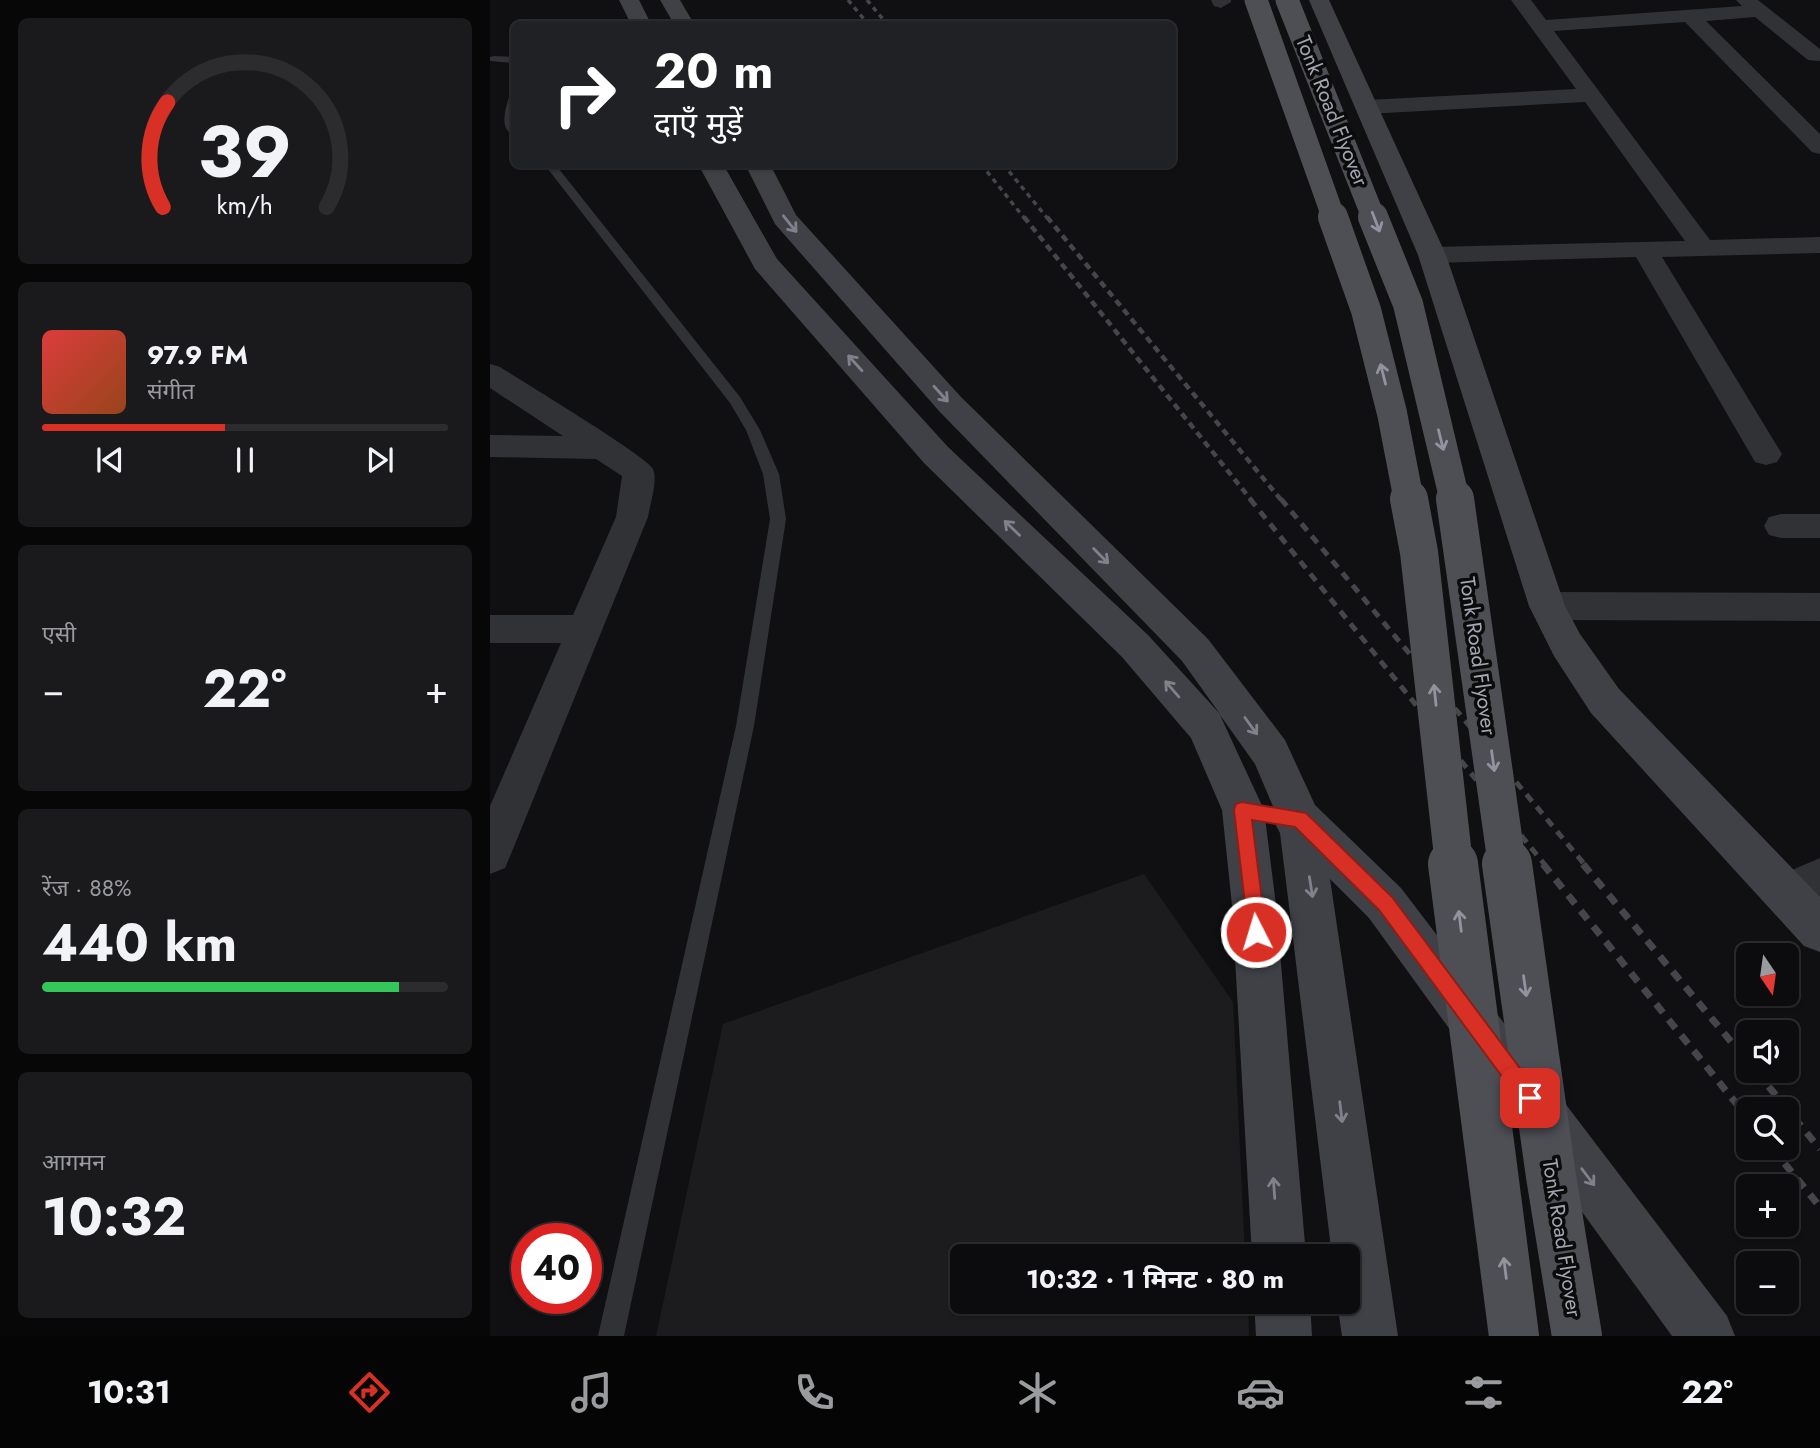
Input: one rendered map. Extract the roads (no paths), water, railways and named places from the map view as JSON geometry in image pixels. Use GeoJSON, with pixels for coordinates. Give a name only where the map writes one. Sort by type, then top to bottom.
{"type":"FeatureCollection","features":[{"type":"Feature","properties":{"kind":"main road","name":"Tonk Road Flyover"},"geometry":{"type":"LineString","coordinates":[[1287,0],[1408,304],[1458,512],[1549,1162],[1577,1336]]}},
{"type":"Feature","properties":{"kind":"main road","name":"Tonk Road Flyover"},"geometry":{"type":"LineString","coordinates":[[1233,1],[1366,310],[1392,413],[1419,552],[1457,896],[1514,1336]]}},
{"type":"Feature","properties":{"kind":"street"},"geometry":{"type":"LineString","coordinates":[[629,0],[640,21]]}},
{"type":"Feature","properties":{"kind":"street"},"geometry":{"type":"LineString","coordinates":[[670,0],[682,21]]}},
{"type":"Feature","properties":{"kind":"street"},"geometry":{"type":"LineString","coordinates":[[1319,0],[1432,255],[1547,607],[1567,645],[1605,701],[1803,886],[1820,930]]}},
{"type":"Feature","properties":{"kind":"street"},"geometry":{"type":"LineString","coordinates":[[1521,0],[1703,248]]}},
{"type":"Feature","properties":{"kind":"street"},"geometry":{"type":"LineString","coordinates":[[1540,26],[1691,17],[1752,6],[1815,56],[1820,55]]}},
{"type":"Feature","properties":{"kind":"street"},"geometry":{"type":"LineString","coordinates":[[1691,17],[1818,143]]}},
{"type":"Feature","properties":{"kind":"street"},"geometry":{"type":"LineString","coordinates":[[1367,107],[1591,95]]}},
{"type":"Feature","properties":{"kind":"street"},"geometry":{"type":"LineString","coordinates":[[712,168],[758,251],[774,273],[936,455],[1135,646],[1206,727],[1242,810],[1254,905],[1278,1244]]}},
{"type":"Feature","properties":{"kind":"street"},"geometry":{"type":"LineString","coordinates":[[759,168],[784,218],[950,404],[1195,650],[1271,754],[1300,819],[1314,906],[1370,1336]]}},
{"type":"Feature","properties":{"kind":"street"},"geometry":{"type":"LineString","coordinates":[[1432,255],[1820,245]]}},
{"type":"Feature","properties":{"kind":"street"},"geometry":{"type":"LineString","coordinates":[[1644,249],[1766,454]]}},
{"type":"Feature","properties":{"kind":"street"},"geometry":{"type":"LineString","coordinates":[[490,374],[639,472],[632,516],[490,854]]}},
{"type":"Feature","properties":{"kind":"street"},"geometry":{"type":"LineString","coordinates":[[490,446],[604,448]]}},
{"type":"Feature","properties":{"kind":"street"},"geometry":{"type":"LineString","coordinates":[[1781,526],[1820,526]]}},
{"type":"Feature","properties":{"kind":"street"},"geometry":{"type":"LineString","coordinates":[[1547,607],[1820,607]]}},
{"type":"Feature","properties":{"kind":"street"},"geometry":{"type":"LineString","coordinates":[[490,629],[585,629]]}},
{"type":"Feature","properties":{"kind":"street"},"geometry":{"type":"LineString","coordinates":[[1242,810],[1300,819],[1385,903],[1707,1336]]}},
{"type":"Feature","properties":{"kind":"street"},"geometry":{"type":"LineString","coordinates":[[1283,1314],[1284,1336]]}},
{"type":"Feature","properties":{"kind":"lane"},"geometry":{"type":"LineString","coordinates":[[494,60],[511,60]]}},
{"type":"Feature","properties":{"kind":"lane"},"geometry":{"type":"LineString","coordinates":[[511,108],[508,119],[511,126]]}},
{"type":"Feature","properties":{"kind":"lane"},"geometry":{"type":"LineString","coordinates":[[552,168],[735,400],[753,430],[771,474],[778,519],[745,726],[611,1336]]}},
{"type":"Feature","properties":{"kind":"railway"},"geometry":{"type":"LineString","coordinates":[[848,0],[866,21]]}},
{"type":"Feature","properties":{"kind":"railway"},"geometry":{"type":"LineString","coordinates":[[867,0],[884,21]]}},
{"type":"Feature","properties":{"kind":"railway"},"geometry":{"type":"LineString","coordinates":[[984,168],[1025,219]]}},
{"type":"Feature","properties":{"kind":"railway"},"geometry":{"type":"LineString","coordinates":[[1006,168],[1048,219]]}},
{"type":"Feature","properties":{"kind":"railway"},"geometry":{"type":"LineString","coordinates":[[1024,217],[1252,501]]}},
{"type":"Feature","properties":{"kind":"railway"},"geometry":{"type":"LineString","coordinates":[[1047,217],[1282,501]]}},
{"type":"Feature","properties":{"kind":"railway"},"geometry":{"type":"LineString","coordinates":[[1250,499],[1545,865]]}},
{"type":"Feature","properties":{"kind":"railway"},"geometry":{"type":"LineString","coordinates":[[1281,499],[1585,865]]}},
{"type":"Feature","properties":{"kind":"railway"},"geometry":{"type":"LineString","coordinates":[[1543,864],[1736,1103]]}},
{"type":"Feature","properties":{"kind":"railway"},"geometry":{"type":"LineString","coordinates":[[1583,864],[1736,1048]]}},
{"type":"Feature","properties":{"kind":"railway"},"geometry":{"type":"LineString","coordinates":[[1766,1083],[1820,1149]]}},
{"type":"Feature","properties":{"kind":"railway"},"geometry":{"type":"LineString","coordinates":[[1782,1160],[1820,1207]]}}]}
